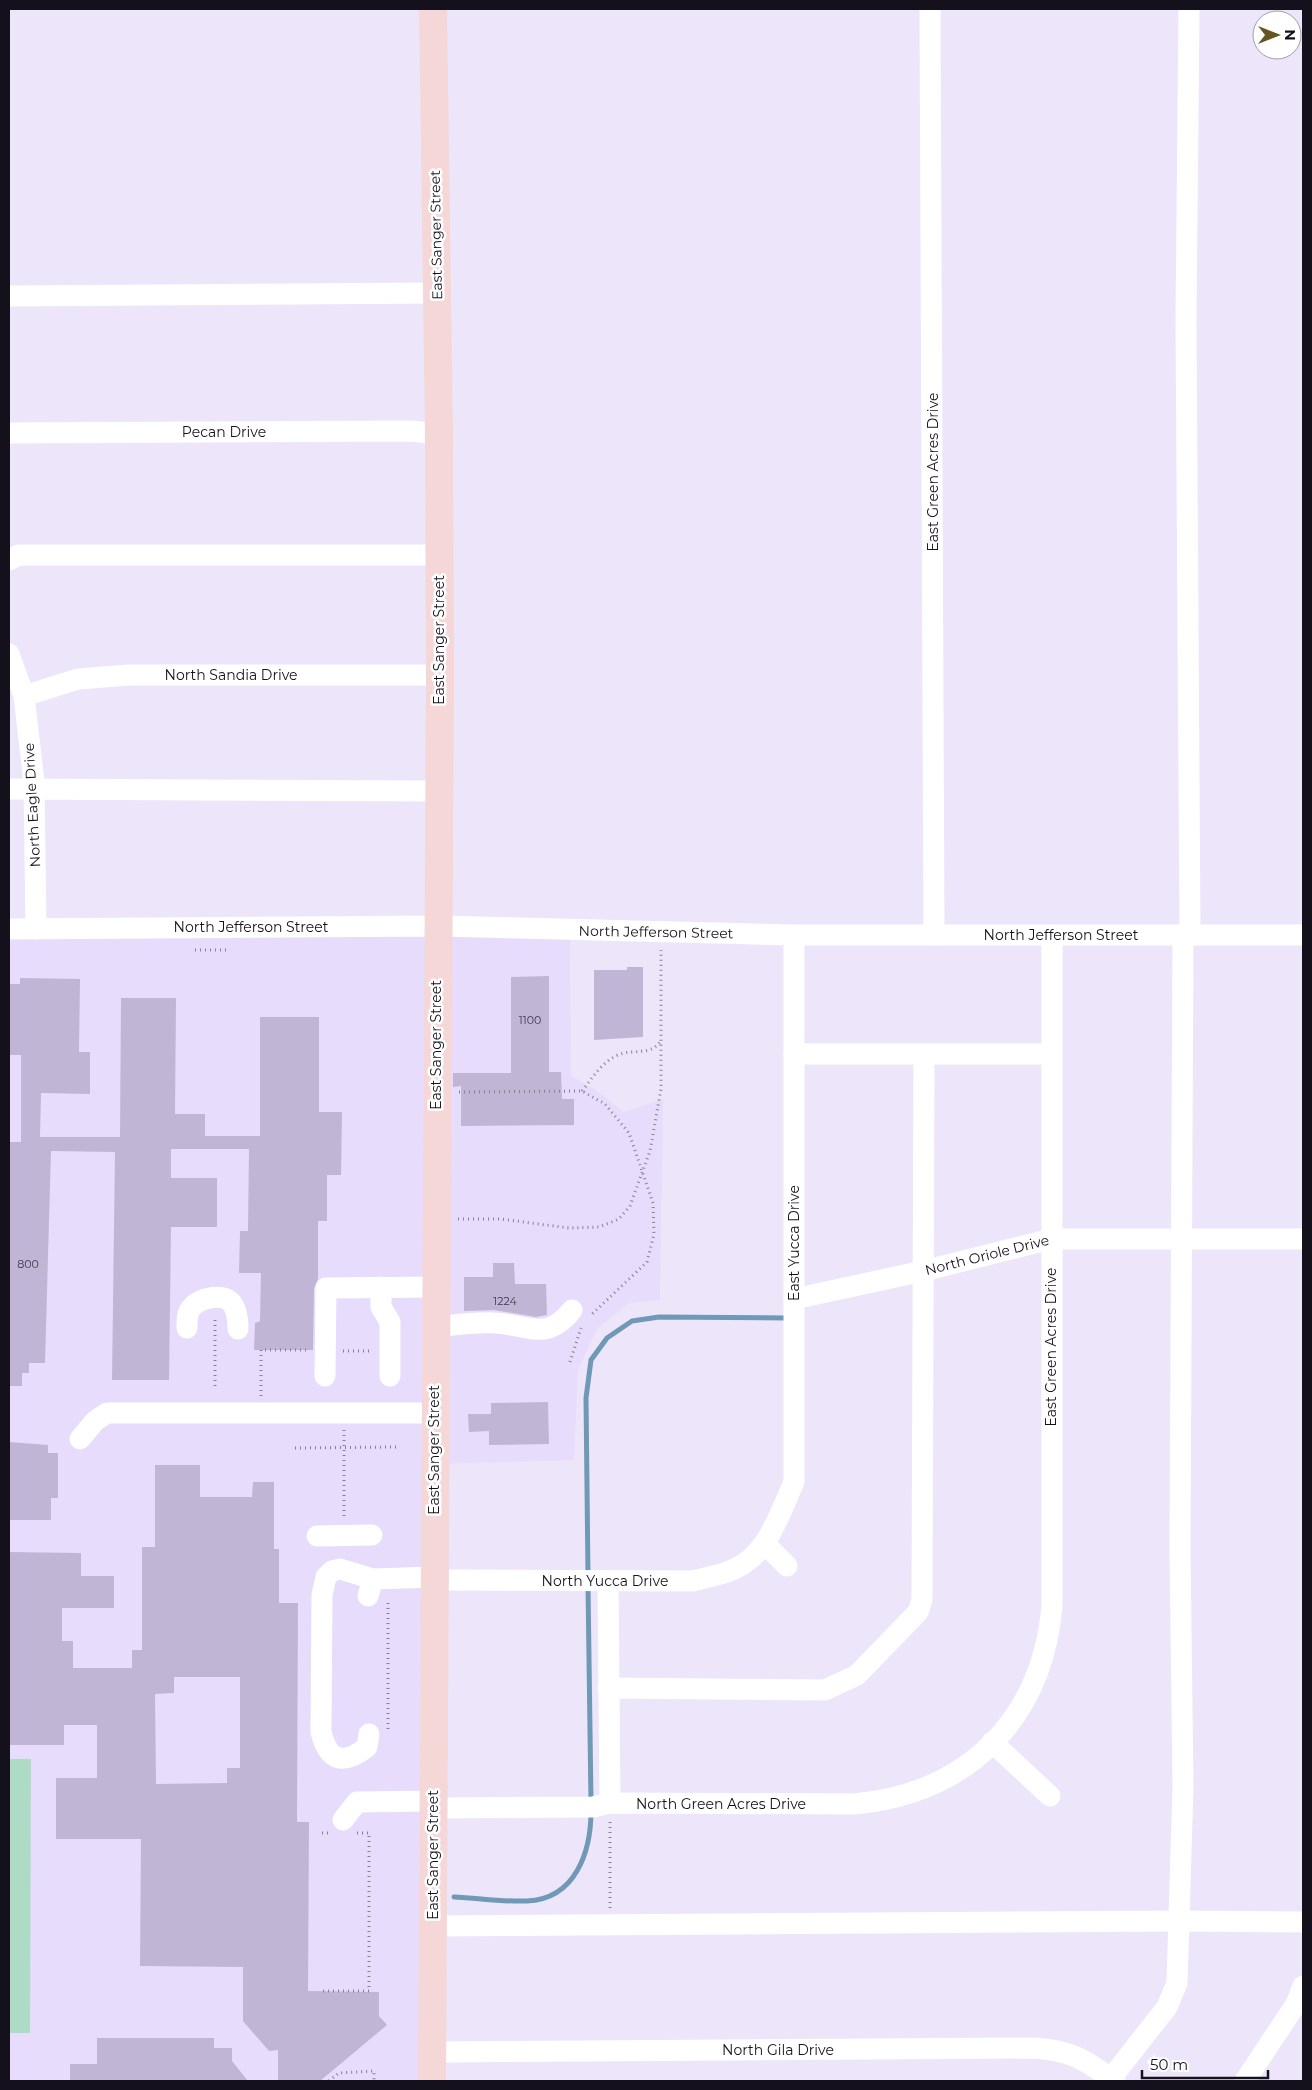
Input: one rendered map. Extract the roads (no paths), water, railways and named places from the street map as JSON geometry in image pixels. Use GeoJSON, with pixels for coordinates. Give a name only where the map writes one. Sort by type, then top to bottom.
{"type":"FeatureCollection","features":[{"type":"Feature","properties":{"kind":"main road","name":"East Sanger Street"},"geometry":{"type":"LineString","coordinates":[[432,9],[440,555],[432,2081]]}},
{"type":"Feature","properties":{"kind":"street","name":"East Green Acres Drive"},"geometry":{"type":"LineString","coordinates":[[930,9],[934,935]]}},
{"type":"Feature","properties":{"kind":"street"},"geometry":{"type":"LineString","coordinates":[[1111,2080],[1167,2006],[1177,1983],[1180,1921],[1183,1787],[1180,1549],[1186,935],[1188,9]]}},
{"type":"Feature","properties":{"kind":"street"},"geometry":{"type":"LineString","coordinates":[[9,296],[437,293]]}},
{"type":"Feature","properties":{"kind":"street","name":"Pecan Drive"},"geometry":{"type":"LineString","coordinates":[[9,433],[411,431],[439,434]]}},
{"type":"Feature","properties":{"kind":"street"},"geometry":{"type":"LineString","coordinates":[[9,560],[19,555],[440,555]]}},
{"type":"Feature","properties":{"kind":"street","name":"North Eagle Drive"},"geometry":{"type":"LineString","coordinates":[[9,654],[24,696],[34,789],[36,929]]}},
{"type":"Feature","properties":{"kind":"street","name":"North Sandia Drive"},"geometry":{"type":"LineString","coordinates":[[24,696],[78,679],[130,675],[440,675]]}},
{"type":"Feature","properties":{"kind":"street"},"geometry":{"type":"LineString","coordinates":[[9,789],[438,791]]}},
{"type":"Feature","properties":{"kind":"street","name":"North Jefferson Street"},"geometry":{"type":"LineString","coordinates":[[9,929],[437,926],[794,935],[1303,935]]}},
{"type":"Feature","properties":{"kind":"street","name":"East Yucca Drive"},"geometry":{"type":"LineString","coordinates":[[766,1544],[794,1482],[794,935]]}},
{"type":"Feature","properties":{"kind":"street","name":"East Green Acres Drive"},"geometry":{"type":"LineString","coordinates":[[992,1742],[1011,1722],[1033,1686],[1044,1654],[1052,1606],[1052,936]]}},
{"type":"Feature","properties":{"kind":"street"},"geometry":{"type":"LineString","coordinates":[[794,1054],[1052,1054]]}},
{"type":"Feature","properties":{"kind":"street"},"geometry":{"type":"LineString","coordinates":[[608,1688],[825,1690],[857,1675],[918,1612],[922,1600],[924,1054]]}},
{"type":"Feature","properties":{"kind":"street","name":"North Oriole Drive"},"geometry":{"type":"LineString","coordinates":[[794,1298],[922,1271],[1051,1239],[1303,1239]]}},
{"type":"Feature","properties":{"kind":"street"},"geometry":{"type":"LineString","coordinates":[[325,1376],[326,1288],[435,1287]]}},
{"type":"Feature","properties":{"kind":"street"},"geometry":{"type":"LineString","coordinates":[[381,1288],[381,1307],[390,1322],[390,1376]]}},
{"type":"Feature","properties":{"kind":"street"},"geometry":{"type":"LineString","coordinates":[[187,1328],[187,1317],[191,1308],[206,1298],[225,1298],[232,1304],[238,1317],[238,1328]]}},
{"type":"Feature","properties":{"kind":"street"},"geometry":{"type":"LineString","coordinates":[[435,1327],[494,1323],[528,1330],[552,1328],[563,1322],[581,1317]]}},
{"type":"Feature","properties":{"kind":"street"},"geometry":{"type":"LineString","coordinates":[[80,1439],[95,1421],[107,1413],[435,1413]]}},
{"type":"Feature","properties":{"kind":"street"},"geometry":{"type":"LineString","coordinates":[[317,1536],[372,1535]]}},
{"type":"Feature","properties":{"kind":"street"},"geometry":{"type":"LineString","coordinates":[[766,1544],[787,1566]]}},
{"type":"Feature","properties":{"kind":"street","name":"North Yucca Drive"},"geometry":{"type":"LineString","coordinates":[[378,1734],[367,1747],[354,1757],[340,1759],[332,1756],[324,1745],[321,1732],[322,1595],[326,1577],[332,1571],[340,1569],[349,1570],[371,1587],[434,1579],[693,1581],[728,1572],[745,1563],[766,1544]]}},
{"type":"Feature","properties":{"kind":"street"},"geometry":{"type":"LineString","coordinates":[[594,1581],[608,1688],[594,1806]]}},
{"type":"Feature","properties":{"kind":"street"},"geometry":{"type":"LineString","coordinates":[[992,1742],[1050,1796]]}},
{"type":"Feature","properties":{"kind":"street","name":"North Green Acres Drive"},"geometry":{"type":"LineString","coordinates":[[343,1829],[356,1802],[594,1806],[854,1804],[885,1801],[907,1795],[951,1777],[985,1751],[992,1742]]}},
{"type":"Feature","properties":{"kind":"street"},"geometry":{"type":"LineString","coordinates":[[432,1926],[1180,1921],[1303,1922]]}},
{"type":"Feature","properties":{"kind":"street"},"geometry":{"type":"LineString","coordinates":[[1245,2081],[1291,2012],[1303,1986]]}},
{"type":"Feature","properties":{"kind":"street","name":"North Gila Drive"},"geometry":{"type":"LineString","coordinates":[[432,2052],[1035,2048],[1058,2050],[1081,2058],[1111,2080]]}},
{"type":"Feature","properties":{"kind":"waterway"},"geometry":{"type":"LineString","coordinates":[[588,1575],[586,1398],[591,1360],[607,1338],[632,1321],[659,1317],[788,1318]]}},
{"type":"Feature","properties":{"kind":"waterway"},"geometry":{"type":"LineString","coordinates":[[588,1586],[591,1802]]}},
{"type":"Feature","properties":{"kind":"waterway"},"geometry":{"type":"LineString","coordinates":[[454,1897],[527,1901],[544,1898],[558,1892],[569,1882],[584,1857],[588,1842],[591,1811]]}}]}
